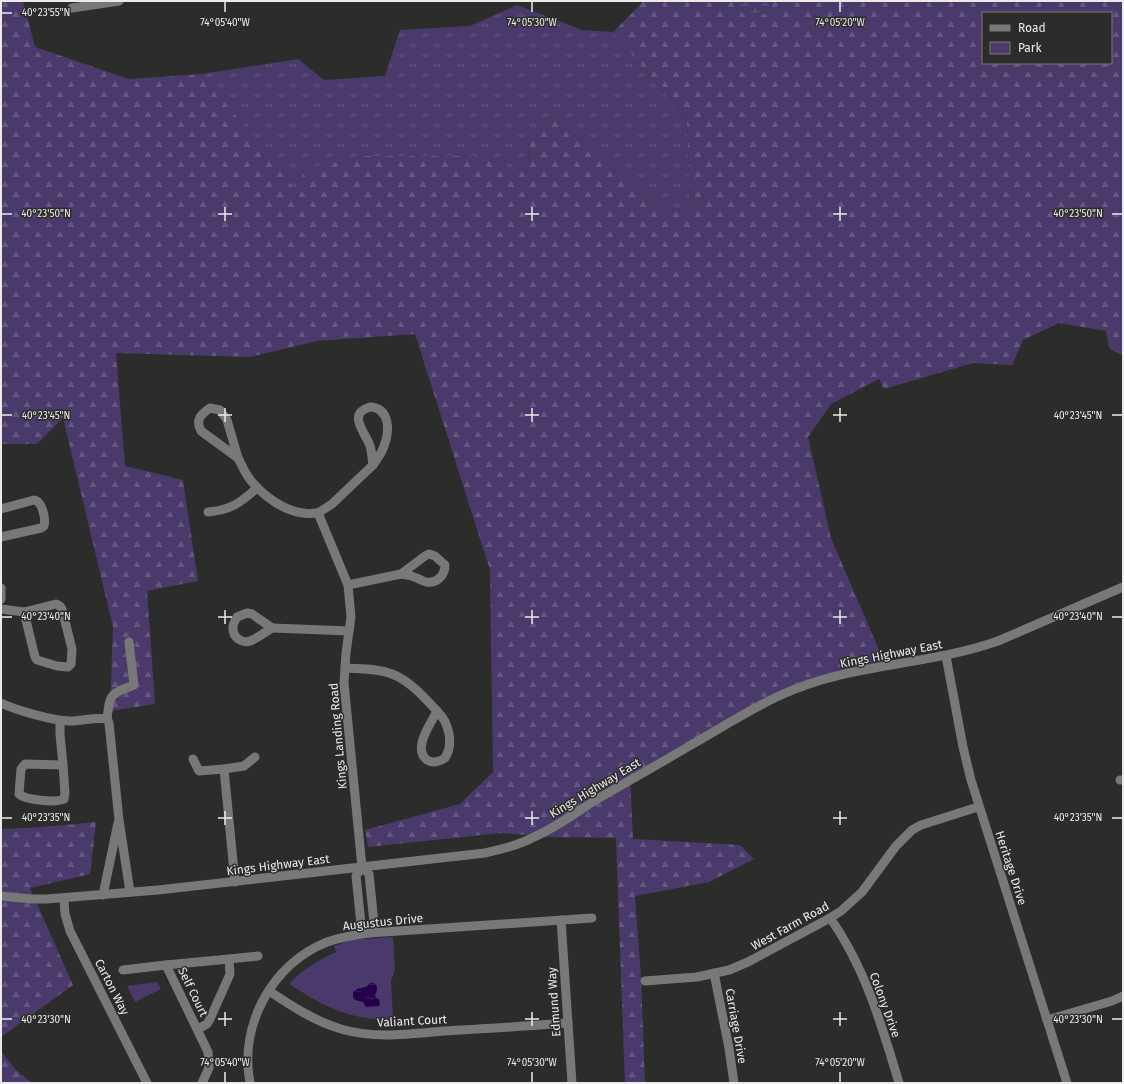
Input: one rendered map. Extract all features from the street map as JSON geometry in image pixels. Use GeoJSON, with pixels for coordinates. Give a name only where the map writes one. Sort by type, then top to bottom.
{"type":"FeatureCollection","features":[{"type":"Feature","properties":{"kind":"street"},"geometry":{"type":"LineString","coordinates":[[72,8],[118,1]]}},
{"type":"Feature","properties":{"kind":"street"},"geometry":{"type":"LineString","coordinates":[[238,458],[201,431],[198,421],[203,413],[210,408],[216,408],[224,414],[231,430],[238,458],[246,474],[257,488],[267,497],[286,508],[303,513],[318,513],[332,504],[373,465],[384,447],[387,430],[385,415],[376,407],[370,407],[361,412],[358,416],[358,421],[370,445],[373,465]]}},
{"type":"Feature","properties":{"kind":"street"},"geometry":{"type":"LineString","coordinates":[[208,512],[226,510],[238,503],[257,488]]}},
{"type":"Feature","properties":{"kind":"street"},"geometry":{"type":"LineString","coordinates":[[1,509],[37,500],[40,503],[45,522],[44,526],[41,528],[1,537]]}},
{"type":"Feature","properties":{"kind":"street","name":"Kings Landing Road"},"geometry":{"type":"LineString","coordinates":[[318,513],[348,585],[352,617],[349,631],[344,683],[362,867]]}},
{"type":"Feature","properties":{"kind":"street"},"geometry":{"type":"LineString","coordinates":[[348,585],[401,574]]}},
{"type":"Feature","properties":{"kind":"street","name":"Kings Highway East"},"geometry":{"type":"LineString","coordinates":[[1,896],[31,899],[64,899],[235,882],[485,853],[519,844],[556,826],[598,799],[781,694],[824,679],[880,666],[946,656],[979,648],[1123,587]]}},
{"type":"Feature","properties":{"kind":"street"},"geometry":{"type":"LineString","coordinates":[[1,588],[1,600]]}},
{"type":"Feature","properties":{"kind":"street"},"geometry":{"type":"LineString","coordinates":[[1,609],[24,612],[53,605],[60,606],[72,649],[71,664],[68,667],[57,666],[37,660],[24,612]]}},
{"type":"Feature","properties":{"kind":"street"},"geometry":{"type":"LineString","coordinates":[[272,628],[349,631]]}},
{"type":"Feature","properties":{"kind":"street"},"geometry":{"type":"LineString","coordinates":[[129,642],[134,686],[116,692],[111,696],[107,719],[112,744],[119,820],[130,892]]}},
{"type":"Feature","properties":{"kind":"street","name":"Heritage Drive"},"geometry":{"type":"LineString","coordinates":[[946,656],[963,747],[978,806],[1067,1083]]}},
{"type":"Feature","properties":{"kind":"street"},"geometry":{"type":"LineString","coordinates":[[345,668],[373,670],[392,674],[415,688],[443,717],[449,737],[449,748],[445,758],[441,761],[431,762],[422,754],[421,745],[437,711]]}},
{"type":"Feature","properties":{"kind":"street"},"geometry":{"type":"LineString","coordinates":[[1,703],[13,708],[60,721],[100,718],[107,719]]}},
{"type":"Feature","properties":{"kind":"street"},"geometry":{"type":"LineString","coordinates":[[60,721],[65,793],[64,799],[47,801],[22,798],[19,794],[21,769],[25,764],[63,765]]}},
{"type":"Feature","properties":{"kind":"street"},"geometry":{"type":"LineString","coordinates":[[193,759],[199,771],[244,766],[255,756]]}},
{"type":"Feature","properties":{"kind":"street"},"geometry":{"type":"LineString","coordinates":[[224,769],[235,882]]}},
{"type":"Feature","properties":{"kind":"street","name":"West Farm Road"},"geometry":{"type":"LineString","coordinates":[[645,981],[697,977],[729,970],[748,962],[841,911],[862,892],[896,846],[912,830],[922,825],[978,806]]}},
{"type":"Feature","properties":{"kind":"street"},"geometry":{"type":"LineString","coordinates":[[103,895],[111,851],[119,820]]}},
{"type":"Feature","properties":{"kind":"street"},"geometry":{"type":"LineString","coordinates":[[362,867],[369,874],[374,923],[369,933],[361,924],[356,876],[362,867]]}},
{"type":"Feature","properties":{"kind":"street","name":"Carton Way"},"geometry":{"type":"LineString","coordinates":[[64,899],[65,914],[70,931],[147,1083]]}},
{"type":"Feature","properties":{"kind":"street","name":"Augustus Drive"},"geometry":{"type":"LineString","coordinates":[[250,1083],[248,1061],[251,1032],[255,1017],[269,991],[281,974],[308,952],[336,939],[369,933],[592,918]]}},
{"type":"Feature","properties":{"kind":"street","name":"Colony Drive"},"geometry":{"type":"LineString","coordinates":[[830,918],[838,930],[869,990],[898,1083]]}},
{"type":"Feature","properties":{"kind":"street","name":"Edmund Way"},"geometry":{"type":"LineString","coordinates":[[561,920],[572,1083]]}},
{"type":"Feature","properties":{"kind":"street"},"geometry":{"type":"LineString","coordinates":[[230,959],[258,956]]}},
{"type":"Feature","properties":{"kind":"street","name":"Self Court"},"geometry":{"type":"LineString","coordinates":[[198,1029],[207,1024],[210,1019],[230,974],[230,959],[166,965],[206,1047],[209,1059],[207,1072],[202,1083]]}},
{"type":"Feature","properties":{"kind":"street"},"geometry":{"type":"LineString","coordinates":[[123,970],[166,965]]}},
{"type":"Feature","properties":{"kind":"street","name":"Carriage Drive"},"geometry":{"type":"LineString","coordinates":[[714,973],[729,1048],[734,1083]]}},
{"type":"Feature","properties":{"kind":"street","name":"Valiant Court"},"geometry":{"type":"LineString","coordinates":[[269,991],[320,1022],[342,1030],[363,1034],[397,1035],[568,1023]]}},
{"type":"Feature","properties":{"kind":"street"},"geometry":{"type":"LineString","coordinates":[[1047,1020],[1112,1001],[1123,996]]}},
{"type":"Feature","properties":{"kind":"green space"},"geometry":{"type":"Polygon","coordinates":[[[1,1],[23,1],[35,47],[129,79],[202,74],[298,193],[305,169],[365,156],[476,156],[528,172],[529,130],[552,116],[656,206],[690,211],[687,120],[613,32],[642,3],[641,1],[734,1],[738,12],[770,14],[769,1],[1123,1],[1123,356],[1109,348],[1106,331],[1059,323],[1023,340],[1012,365],[973,363],[884,389],[879,379],[831,404],[808,437],[831,538],[885,664],[795,692],[630,779],[633,839],[740,845],[754,859],[709,882],[635,896],[641,978],[645,1083],[625,1083],[616,838],[552,837],[501,833],[368,847],[365,830],[460,804],[493,772],[490,570],[415,334],[317,341],[250,357],[116,353],[125,466],[183,480],[198,581],[147,591],[155,704],[110,711],[113,627],[63,418],[37,444],[1,444],[1,1]]]}},
{"type":"Feature","properties":{"kind":"green space"},"geometry":{"type":"Polygon","coordinates":[[[734,1],[769,1],[770,14],[738,12],[734,1]]]}},
{"type":"Feature","properties":{"kind":"green space"},"geometry":{"type":"Polygon","coordinates":[[[517,5],[582,30],[613,32],[687,120],[690,211],[656,206],[552,116],[529,130],[528,172],[475,156],[298,194],[202,74],[298,59],[324,80],[385,76],[400,30],[470,26],[517,5]]]}},
{"type":"Feature","properties":{"kind":"green space"},"geometry":{"type":"Polygon","coordinates":[[[96,822],[90,874],[30,888],[73,985],[1,1037],[1,829],[96,822]]]}},
{"type":"Feature","properties":{"kind":"green space"},"geometry":{"type":"Polygon","coordinates":[[[393,937],[395,970],[391,981],[393,1020],[363,1017],[338,1011],[315,1000],[289,984],[299,974],[323,958],[336,952],[334,946],[351,940],[393,937]]]}},
{"type":"Feature","properties":{"kind":"green space"},"geometry":{"type":"Polygon","coordinates":[[[157,982],[161,989],[135,1002],[127,986],[157,982]]]}},
{"type":"Feature","properties":{"kind":"green space"},"geometry":{"type":"Polygon","coordinates":[[[1,1051],[16,1070],[32,1083],[1,1083],[1,1051]]]}},
{"type":"Feature","properties":{"kind":"water"},"geometry":{"type":"Polygon","coordinates":[[[370,983],[374,983],[377,986],[375,995],[376,998],[379,999],[380,1006],[366,1007],[363,1002],[355,1000],[353,997],[353,992],[357,989],[366,987],[370,983]]]}}]}
